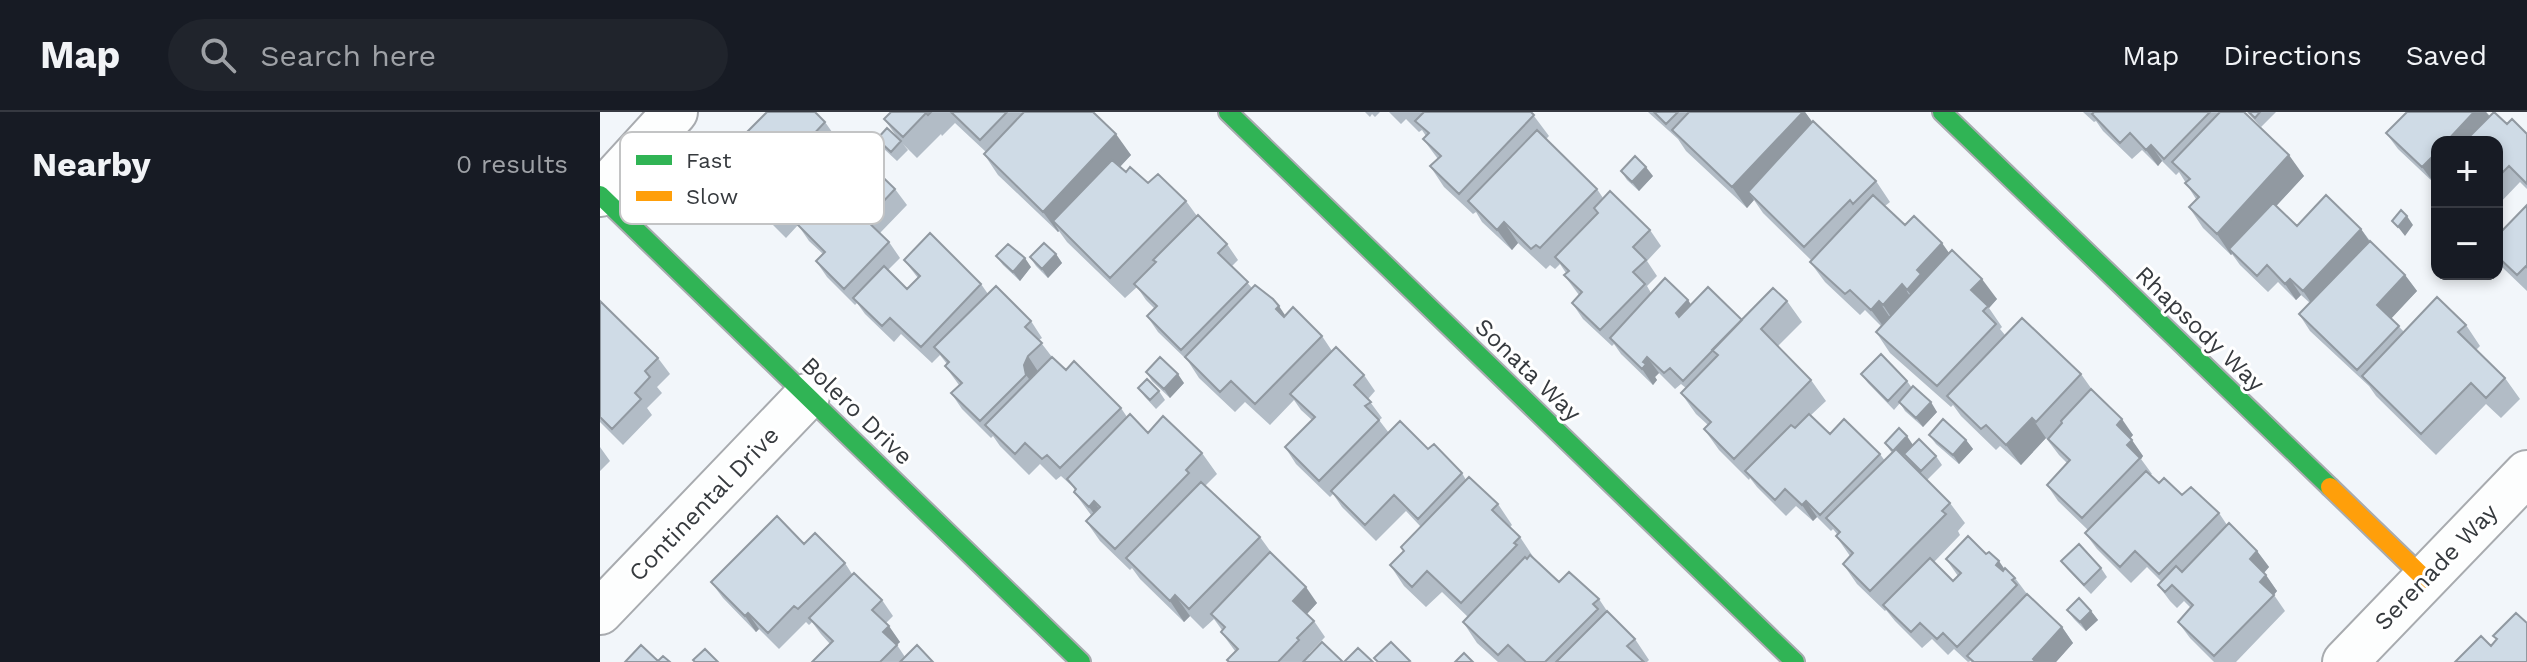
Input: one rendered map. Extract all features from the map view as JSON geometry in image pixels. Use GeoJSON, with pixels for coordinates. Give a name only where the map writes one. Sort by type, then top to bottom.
{"type":"FeatureCollection","features":[{"type":"Feature","properties":{"kind":"street"},"geometry":{"type":"LineString","coordinates":[[657,132],[675,112]]}},
{"type":"Feature","properties":{"kind":"street","name":"Sonata Way"},"geometry":{"type":"LineString","coordinates":[[1228,112],[1795,662]]}},
{"type":"Feature","properties":{"kind":"street","name":"Rhapsody Way"},"geometry":{"type":"LineString","coordinates":[[1942,112],[2425,579]]}},
{"type":"Feature","properties":{"kind":"street"},"geometry":{"type":"LineString","coordinates":[[600,194],[620,172]]}},
{"type":"Feature","properties":{"kind":"street","name":"Bolero Drive"},"geometry":{"type":"LineString","coordinates":[[600,194],[620,214]]}},
{"type":"Feature","properties":{"kind":"street","name":"Bolero Drive"},"geometry":{"type":"LineString","coordinates":[[631,224],[1081,662]]}},
{"type":"Feature","properties":{"kind":"street","name":"Continental Drive"},"geometry":{"type":"LineString","coordinates":[[600,612],[807,396]]}},
{"type":"Feature","properties":{"kind":"street","name":"Serenade Way"},"geometry":{"type":"LineString","coordinates":[[2345,662],[2527,473]]}},
{"type":"Feature","properties":{"kind":"building"},"geometry":{"type":"Polygon","coordinates":[[[767,112],[815,112],[825,122],[816,132],[747,132],[767,112]]]}},
{"type":"Feature","properties":{"kind":"building"},"geometry":{"type":"Polygon","coordinates":[[[891,112],[931,112],[926,113],[903,137],[884,119],[891,112]]]}},
{"type":"Feature","properties":{"kind":"building"},"geometry":{"type":"Polygon","coordinates":[[[951,112],[1007,112],[980,140],[951,112]]]}},
{"type":"Feature","properties":{"kind":"building"},"geometry":{"type":"Polygon","coordinates":[[[1024,112],[1093,112],[1116,134],[1043,212],[984,154],[1024,112]]]}},
{"type":"Feature","properties":{"kind":"building"},"geometry":{"type":"Polygon","coordinates":[[[1424,112],[1531,112],[1534,115],[1459,194],[1430,166],[1441,156],[1423,139],[1429,133],[1415,121],[1424,112]]]}},
{"type":"Feature","properties":{"kind":"building"},"geometry":{"type":"Polygon","coordinates":[[[1654,112],[1678,112],[1666,124],[1654,112]]]}},
{"type":"Feature","properties":{"kind":"building"},"geometry":{"type":"Polygon","coordinates":[[[1689,112],[1803,112],[1732,187],[1672,130],[1689,112]]]}},
{"type":"Feature","properties":{"kind":"building"},"geometry":{"type":"Polygon","coordinates":[[[2210,112],[2164,159],[2151,145],[2146,150],[2130,133],[2120,143],[2092,114],[2210,112]]]}},
{"type":"Feature","properties":{"kind":"building"},"geometry":{"type":"Polygon","coordinates":[[[2220,112],[2244,112],[2289,155],[2217,234],[2189,207],[2199,197],[2185,183],[2190,179],[2172,162],[2220,112]]]}},
{"type":"Feature","properties":{"kind":"building"},"geometry":{"type":"Polygon","coordinates":[[[2407,112],[2474,112],[2452,136],[2431,136],[2431,158],[2422,167],[2386,133],[2407,112]]]}},
{"type":"Feature","properties":{"kind":"building"},"geometry":{"type":"Polygon","coordinates":[[[2494,112],[2507,124],[2512,119],[2527,134],[2527,184],[2509,166],[2503,172],[2503,136],[2470,136],[2494,112]]]}},
{"type":"Feature","properties":{"kind":"building"},"geometry":{"type":"Polygon","coordinates":[[[1813,121],[1876,181],[1853,204],[1850,200],[1804,247],[1748,192],[1813,121]]]}},
{"type":"Feature","properties":{"kind":"building"},"geometry":{"type":"Polygon","coordinates":[[[887,128],[901,141],[891,152],[884,146],[883,132],[887,128]]]}},
{"type":"Feature","properties":{"kind":"building"},"geometry":{"type":"Polygon","coordinates":[[[1537,130],[1597,189],[1540,248],[1536,245],[1531,249],[1504,222],[1497,230],[1468,201],[1537,130]]]}},
{"type":"Feature","properties":{"kind":"building"},"geometry":{"type":"Polygon","coordinates":[[[1635,156],[1646,167],[1632,182],[1621,171],[1635,156]]]}},
{"type":"Feature","properties":{"kind":"building"},"geometry":{"type":"Polygon","coordinates":[[[1112,160],[1126,172],[1130,167],[1148,183],[1158,174],[1186,201],[1110,278],[1053,221],[1112,160]]]}},
{"type":"Feature","properties":{"kind":"building"},"geometry":{"type":"Polygon","coordinates":[[[884,178],[895,189],[884,201],[884,178]]]}},
{"type":"Feature","properties":{"kind":"building"},"geometry":{"type":"Polygon","coordinates":[[[1610,191],[1650,230],[1633,247],[1646,260],[1633,272],[1645,284],[1600,330],[1572,303],[1582,292],[1564,275],[1569,271],[1555,257],[1598,213],[1594,208],[1610,191]]]}},
{"type":"Feature","properties":{"kind":"building"},"geometry":{"type":"Polygon","coordinates":[[[1873,195],[1905,225],[1914,216],[1942,243],[1917,270],[1921,274],[1907,290],[1902,284],[1883,305],[1879,301],[1871,310],[1850,290],[1845,294],[1810,262],[1873,195]]]}},
{"type":"Feature","properties":{"kind":"building"},"geometry":{"type":"Polygon","coordinates":[[[2326,195],[2361,229],[2303,291],[2290,279],[2285,284],[2267,265],[2257,276],[2229,249],[2273,203],[2297,226],[2326,195]]]}},
{"type":"Feature","properties":{"kind":"building"},"geometry":{"type":"Polygon","coordinates":[[[2527,205],[2527,268],[2517,275],[2503,262],[2503,230],[2527,205]]]}},
{"type":"Feature","properties":{"kind":"building"},"geometry":{"type":"Polygon","coordinates":[[[2401,210],[2407,216],[2398,227],[2392,221],[2401,210]]]}},
{"type":"Feature","properties":{"kind":"building"},"geometry":{"type":"Polygon","coordinates":[[[1198,215],[1227,244],[1218,253],[1248,282],[1181,350],[1147,316],[1157,306],[1134,284],[1198,215]]]}},
{"type":"Feature","properties":{"kind":"building"},"geometry":{"type":"Polygon","coordinates":[[[870,224],[889,242],[844,289],[816,261],[825,252],[798,225],[870,224]]]}},
{"type":"Feature","properties":{"kind":"building"},"geometry":{"type":"Polygon","coordinates":[[[930,233],[981,284],[921,347],[890,318],[882,326],[853,298],[884,266],[907,289],[920,276],[904,260],[930,233]]]}},
{"type":"Feature","properties":{"kind":"building"},"geometry":{"type":"Polygon","coordinates":[[[2370,241],[2405,275],[2377,305],[2399,326],[2357,370],[2299,314],[2370,241]]]}},
{"type":"Feature","properties":{"kind":"building"},"geometry":{"type":"Polygon","coordinates":[[[1044,243],[1056,254],[1042,269],[1030,257],[1044,243]]]}},
{"type":"Feature","properties":{"kind":"building"},"geometry":{"type":"Polygon","coordinates":[[[1008,244],[1025,258],[1013,272],[996,256],[1008,244]]]}},
{"type":"Feature","properties":{"kind":"building"},"geometry":{"type":"Polygon","coordinates":[[[1952,250],[1982,279],[1971,290],[1988,306],[1983,311],[1996,324],[1937,386],[1876,332],[1952,250]]]}},
{"type":"Feature","properties":{"kind":"building"},"geometry":{"type":"Polygon","coordinates":[[[1665,278],[1688,300],[1676,313],[1679,317],[1708,287],[1742,320],[1683,381],[1670,368],[1664,373],[1647,357],[1642,369],[1610,338],[1665,278]]]}},
{"type":"Feature","properties":{"kind":"building"},"geometry":{"type":"Polygon","coordinates":[[[1255,285],[1273,299],[1279,306],[1276,309],[1284,317],[1293,307],[1322,336],[1255,404],[1231,381],[1220,392],[1185,357],[1255,285]]]}},
{"type":"Feature","properties":{"kind":"building"},"geometry":{"type":"Polygon","coordinates":[[[996,286],[1031,321],[1025,327],[1042,343],[1028,356],[1024,365],[1026,375],[980,421],[951,393],[962,383],[945,366],[949,362],[934,347],[996,286]]]}},
{"type":"Feature","properties":{"kind":"building"},"geometry":{"type":"Polygon","coordinates":[[[1773,288],[1787,301],[1761,329],[1811,380],[1734,459],[1704,429],[1711,422],[1681,393],[1718,355],[1712,350],[1773,288]]]}},
{"type":"Feature","properties":{"kind":"building"},"geometry":{"type":"Polygon","coordinates":[[[2437,297],[2466,325],[2458,332],[2505,378],[2486,398],[2471,383],[2421,434],[2362,376],[2437,297]]]}},
{"type":"Feature","properties":{"kind":"building"},"geometry":{"type":"Polygon","coordinates":[[[600,301],[658,358],[645,371],[650,377],[635,393],[641,399],[612,429],[600,417],[600,301]]]}},
{"type":"Feature","properties":{"kind":"building"},"geometry":{"type":"Polygon","coordinates":[[[2022,318],[2081,374],[2036,422],[2032,418],[2006,445],[1986,425],[1981,429],[1947,396],[2022,318]]]}},
{"type":"Feature","properties":{"kind":"building"},"geometry":{"type":"Polygon","coordinates":[[[1336,347],[1364,375],[1354,385],[1371,402],[1365,406],[1379,420],[1319,481],[1285,447],[1315,417],[1290,394],[1336,347]]]}},
{"type":"Feature","properties":{"kind":"building"},"geometry":{"type":"Polygon","coordinates":[[[1881,354],[1907,381],[1888,401],[1861,374],[1881,354]]]}},
{"type":"Feature","properties":{"kind":"building"},"geometry":{"type":"Polygon","coordinates":[[[1052,357],[1066,370],[1074,361],[1121,408],[1060,468],[1047,455],[1042,459],[1025,443],[1015,454],[985,425],[1052,357]]]}},
{"type":"Feature","properties":{"kind":"building"},"geometry":{"type":"Polygon","coordinates":[[[1160,357],[1178,374],[1164,389],[1146,372],[1160,357]]]}},
{"type":"Feature","properties":{"kind":"building"},"geometry":{"type":"Polygon","coordinates":[[[1147,379],[1159,391],[1150,400],[1138,388],[1147,379]]]}},
{"type":"Feature","properties":{"kind":"building"},"geometry":{"type":"Polygon","coordinates":[[[1913,386],[1931,402],[1916,418],[1899,402],[1913,386]]]}},
{"type":"Feature","properties":{"kind":"building"},"geometry":{"type":"Polygon","coordinates":[[[2091,389],[2122,419],[2117,425],[2132,440],[2127,445],[2140,458],[2082,518],[2047,485],[2070,460],[2048,439],[2091,389]]]}},
{"type":"Feature","properties":{"kind":"building"},"geometry":{"type":"Polygon","coordinates":[[[1130,414],[1148,433],[1163,416],[1202,453],[1186,470],[1189,473],[1115,549],[1086,521],[1100,507],[1094,501],[1089,507],[1074,492],[1076,489],[1067,479],[1130,414]]]}},
{"type":"Feature","properties":{"kind":"building"},"geometry":{"type":"Polygon","coordinates":[[[1809,414],[1830,434],[1844,419],[1880,454],[1820,515],[1806,501],[1802,505],[1785,489],[1775,500],[1745,471],[1791,425],[1795,428],[1809,414]]]}},
{"type":"Feature","properties":{"kind":"building"},"geometry":{"type":"Polygon","coordinates":[[[1943,419],[1966,440],[1953,455],[1929,435],[1943,419]]]}},
{"type":"Feature","properties":{"kind":"building"},"geometry":{"type":"Polygon","coordinates":[[[1400,421],[1428,449],[1434,444],[1462,473],[1418,519],[1394,495],[1365,525],[1331,491],[1400,421]]]}},
{"type":"Feature","properties":{"kind":"building"},"geometry":{"type":"Polygon","coordinates":[[[1899,428],[1907,436],[1893,451],[1885,443],[1899,428]]]}},
{"type":"Feature","properties":{"kind":"building"},"geometry":{"type":"Polygon","coordinates":[[[1919,439],[1936,456],[1921,471],[1904,454],[1919,439]]]}},
{"type":"Feature","properties":{"kind":"building"},"geometry":{"type":"Polygon","coordinates":[[[1896,449],[1950,503],[1942,511],[1946,514],[1870,591],[1843,564],[1853,553],[1836,536],[1840,532],[1826,518],[1896,449]]]}},
{"type":"Feature","properties":{"kind":"building"},"geometry":{"type":"Polygon","coordinates":[[[2146,471],[2159,483],[2164,478],[2182,495],[2191,487],[2219,513],[2159,574],[2135,551],[2120,567],[2085,533],[2146,471]]]}},
{"type":"Feature","properties":{"kind":"building"},"geometry":{"type":"Polygon","coordinates":[[[1469,477],[1498,504],[1492,510],[1520,537],[1514,543],[1517,545],[1461,603],[1427,571],[1412,587],[1390,565],[1404,551],[1401,547],[1469,477]]]}},
{"type":"Feature","properties":{"kind":"building"},"geometry":{"type":"Polygon","coordinates":[[[1201,482],[1260,537],[1189,609],[1175,595],[1170,601],[1126,558],[1201,482]]]}},
{"type":"Feature","properties":{"kind":"building"},"geometry":{"type":"Polygon","coordinates":[[[777,516],[804,544],[815,533],[845,563],[798,609],[794,606],[768,633],[748,613],[745,616],[711,582],[777,516]]]}},
{"type":"Feature","properties":{"kind":"building"},"geometry":{"type":"Polygon","coordinates":[[[2229,523],[2257,551],[2250,559],[2266,575],[2260,582],[2274,595],[2214,656],[2178,622],[2193,605],[2172,585],[2165,592],[2158,585],[2176,566],[2182,572],[2229,523]]]}},
{"type":"Feature","properties":{"kind":"building"},"geometry":{"type":"Polygon","coordinates":[[[1968,536],[1986,554],[1989,552],[1999,561],[1996,565],[2003,571],[2005,568],[2015,578],[2012,580],[2017,585],[1957,647],[1943,633],[1937,639],[1920,623],[1911,632],[1883,605],[1930,558],[1953,581],[1961,573],[1946,559],[1968,536]]]}},
{"type":"Feature","properties":{"kind":"building"},"geometry":{"type":"Polygon","coordinates":[[[2079,544],[2101,568],[2084,585],[2061,561],[2079,544]]]}},
{"type":"Feature","properties":{"kind":"building"},"geometry":{"type":"Polygon","coordinates":[[[1270,552],[1306,587],[1293,601],[1314,621],[1278,662],[1229,662],[1227,660],[1238,649],[1221,632],[1225,627],[1211,614],[1270,552]]]}},
{"type":"Feature","properties":{"kind":"building"},"geometry":{"type":"Polygon","coordinates":[[[1530,555],[1559,582],[1569,572],[1599,599],[1593,604],[1598,609],[1545,662],[1526,662],[1508,645],[1498,655],[1463,622],[1530,555]]]}},
{"type":"Feature","properties":{"kind":"building"},"geometry":{"type":"Polygon","coordinates":[[[854,573],[882,600],[872,610],[889,626],[883,632],[897,645],[880,662],[812,662],[833,641],[809,618],[854,573]]]}},
{"type":"Feature","properties":{"kind":"building"},"geometry":{"type":"Polygon","coordinates":[[[2027,594],[2062,627],[2033,659],[2036,662],[1974,662],[1967,656],[2027,594]]]}},
{"type":"Feature","properties":{"kind":"building"},"geometry":{"type":"Polygon","coordinates":[[[2079,598],[2091,611],[2080,622],[2067,610],[2079,598]]]}},
{"type":"Feature","properties":{"kind":"building"},"geometry":{"type":"Polygon","coordinates":[[[1607,611],[1635,639],[1627,646],[1644,662],[1556,662],[1607,611]]]}},
{"type":"Feature","properties":{"kind":"building"},"geometry":{"type":"Polygon","coordinates":[[[2516,613],[2527,623],[2527,662],[2455,662],[2481,636],[2491,646],[2497,639],[2493,636],[2516,613]]]}},
{"type":"Feature","properties":{"kind":"building"},"geometry":{"type":"Polygon","coordinates":[[[1322,642],[1343,662],[1303,662],[1322,642]]]}},
{"type":"Feature","properties":{"kind":"building"},"geometry":{"type":"Polygon","coordinates":[[[1391,642],[1410,661],[1378,662],[1374,658],[1391,642]]]}},
{"type":"Feature","properties":{"kind":"building"},"geometry":{"type":"Polygon","coordinates":[[[641,645],[658,661],[663,656],[670,662],[625,662],[641,645]]]}},
{"type":"Feature","properties":{"kind":"building"},"geometry":{"type":"Polygon","coordinates":[[[917,645],[933,662],[900,662],[917,645]]]}},
{"type":"Feature","properties":{"kind":"building"},"geometry":{"type":"Polygon","coordinates":[[[1358,648],[1373,662],[1344,662],[1358,648]]]}},
{"type":"Feature","properties":{"kind":"building"},"geometry":{"type":"Polygon","coordinates":[[[705,649],[718,662],[693,660],[705,649]]]}},
{"type":"Feature","properties":{"kind":"building"},"geometry":{"type":"Polygon","coordinates":[[[1464,653],[1473,662],[1455,662],[1464,653]]]}},
{"type":"Feature","properties":{"kind":"traffic: fast"},"geometry":{"type":"LineString","coordinates":[[1228,112],[1795,662]]}},
{"type":"Feature","properties":{"kind":"traffic: fast"},"geometry":{"type":"LineString","coordinates":[[1942,112],[2330,487]]}},
{"type":"Feature","properties":{"kind":"traffic: fast"},"geometry":{"type":"LineString","coordinates":[[600,195],[620,214]]}},
{"type":"Feature","properties":{"kind":"traffic: fast"},"geometry":{"type":"LineString","coordinates":[[630,224],[1081,662]]}},
{"type":"Feature","properties":{"kind":"traffic: slow"},"geometry":{"type":"LineString","coordinates":[[2330,487],[2425,579]]}}]}
